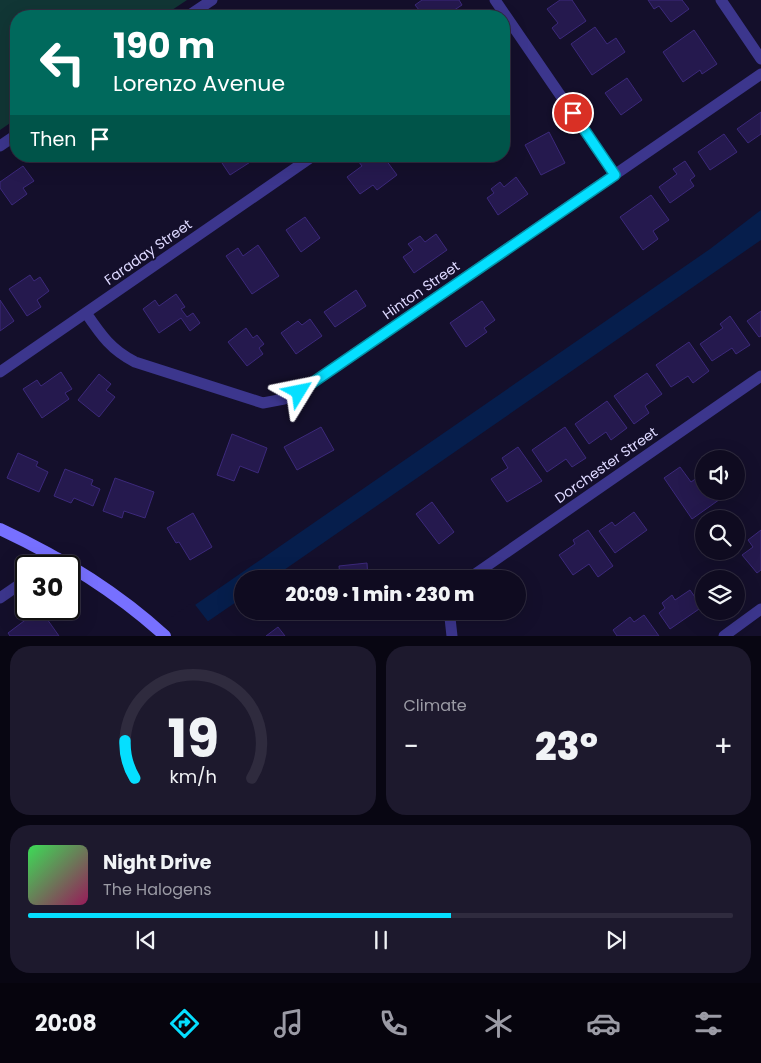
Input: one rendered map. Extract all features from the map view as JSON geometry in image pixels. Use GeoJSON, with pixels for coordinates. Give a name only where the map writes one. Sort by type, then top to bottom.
{"type":"FeatureCollection","features":[{"type":"Feature","properties":{"kind":"street"},"geometry":{"type":"LineString","coordinates":[[197,10],[212,0]]}},
{"type":"Feature","properties":{"kind":"street"},"geometry":{"type":"LineString","coordinates":[[721,0],[761,59]]}},
{"type":"Feature","properties":{"kind":"street"},"geometry":{"type":"LineString","coordinates":[[510,29],[615,175]]}},
{"type":"Feature","properties":{"kind":"street","name":"Hinton Street"},"geometry":{"type":"LineString","coordinates":[[86,313],[104,339],[120,354],[134,362],[263,403],[284,400],[299,392],[761,74]]}},
{"type":"Feature","properties":{"kind":"street","name":"Faraday Street"},"geometry":{"type":"LineString","coordinates":[[0,372],[304,162]]}},
{"type":"Feature","properties":{"kind":"street","name":"Dorchester Street"},"geometry":{"type":"LineString","coordinates":[[481,570],[761,376]]}},
{"type":"Feature","properties":{"kind":"street"},"geometry":{"type":"LineString","coordinates":[[0,529],[52,555]]}},
{"type":"Feature","properties":{"kind":"street"},"geometry":{"type":"LineString","coordinates":[[80,572],[146,618],[165,636]]}},
{"type":"Feature","properties":{"kind":"street"},"geometry":{"type":"LineString","coordinates":[[0,598],[15,588]]}},
{"type":"Feature","properties":{"kind":"street"},"geometry":{"type":"LineString","coordinates":[[724,636],[761,609]]}},
{"type":"Feature","properties":{"kind":"street"},"geometry":{"type":"LineString","coordinates":[[450,620],[452,636]]}},
{"type":"Feature","properties":{"kind":"green space"},"geometry":{"type":"Polygon","coordinates":[[[0,0],[187,0],[172,10],[10,10],[10,123],[0,130],[0,0]]]}},
{"type":"Feature","properties":{"kind":"water"},"geometry":{"type":"Polygon","coordinates":[[[761,210],[761,240],[284,570],[246,570],[710,249],[761,210]]]}},
{"type":"Feature","properties":{"kind":"water"},"geometry":{"type":"Polygon","coordinates":[[[234,578],[234,603],[188,635],[148,636],[234,578]]]}},
{"type":"Feature","properties":{"kind":"pier"},"geometry":{"type":"Polygon","coordinates":[[[193,602],[210,624],[192,636],[145,636],[193,602]]]}},
{"type":"Feature","properties":{"kind":"building"},"geometry":{"type":"Polygon","coordinates":[[[422,0],[459,0],[462,5],[454,10],[419,10],[415,5],[422,0]]]}},
{"type":"Feature","properties":{"kind":"building"},"geometry":{"type":"Polygon","coordinates":[[[560,0],[572,0],[586,21],[560,39],[552,28],[558,23],[547,9],[560,0]]]}},
{"type":"Feature","properties":{"kind":"building"},"geometry":{"type":"Polygon","coordinates":[[[648,0],[682,0],[689,9],[671,22],[659,6],[654,9],[648,0]]]}},
{"type":"Feature","properties":{"kind":"building"},"geometry":{"type":"Polygon","coordinates":[[[595,27],[607,44],[616,38],[625,52],[592,75],[571,44],[595,27]]]}},
{"type":"Feature","properties":{"kind":"building"},"geometry":{"type":"Polygon","coordinates":[[[694,30],[717,64],[702,74],[700,70],[683,82],[663,52],[694,30]]]}},
{"type":"Feature","properties":{"kind":"building"},"geometry":{"type":"Polygon","coordinates":[[[627,78],[642,100],[621,115],[605,93],[627,78]]]}},
{"type":"Feature","properties":{"kind":"building"},"geometry":{"type":"Polygon","coordinates":[[[761,112],[761,134],[748,143],[737,129],[761,112]]]}},
{"type":"Feature","properties":{"kind":"building"},"geometry":{"type":"Polygon","coordinates":[[[549,132],[565,163],[541,175],[525,145],[549,132]]]}},
{"type":"Feature","properties":{"kind":"building"},"geometry":{"type":"Polygon","coordinates":[[[724,134],[737,152],[710,170],[698,152],[724,134]]]}},
{"type":"Feature","properties":{"kind":"building"},"geometry":{"type":"Polygon","coordinates":[[[685,161],[695,176],[690,180],[694,186],[670,203],[659,187],[677,174],[673,169],[685,161]]]}},
{"type":"Feature","properties":{"kind":"building"},"geometry":{"type":"Polygon","coordinates":[[[221,162],[250,162],[230,175],[221,162]]]}},
{"type":"Feature","properties":{"kind":"building"},"geometry":{"type":"Polygon","coordinates":[[[359,162],[387,162],[397,175],[377,190],[373,185],[360,194],[347,177],[362,166],[359,162]]]}},
{"type":"Feature","properties":{"kind":"building"},"geometry":{"type":"Polygon","coordinates":[[[23,166],[34,181],[23,188],[27,194],[12,205],[0,188],[0,182],[23,166]]]}},
{"type":"Feature","properties":{"kind":"building"},"geometry":{"type":"Polygon","coordinates":[[[516,177],[528,194],[498,215],[487,198],[494,193],[491,189],[500,182],[504,187],[516,177]]]}},
{"type":"Feature","properties":{"kind":"building"},"geometry":{"type":"Polygon","coordinates":[[[651,195],[669,220],[653,231],[658,239],[643,250],[620,217],[651,195]]]}},
{"type":"Feature","properties":{"kind":"building"},"geometry":{"type":"Polygon","coordinates":[[[305,217],[320,238],[301,252],[286,230],[305,217]]]}},
{"type":"Feature","properties":{"kind":"building"},"geometry":{"type":"Polygon","coordinates":[[[436,234],[447,250],[414,273],[403,257],[413,250],[408,244],[420,236],[425,242],[436,234]]]}},
{"type":"Feature","properties":{"kind":"building"},"geometry":{"type":"Polygon","coordinates":[[[258,245],[279,276],[252,294],[226,256],[238,248],[243,256],[258,245]]]}},
{"type":"Feature","properties":{"kind":"building"},"geometry":{"type":"Polygon","coordinates":[[[30,275],[34,281],[40,277],[49,291],[37,300],[41,307],[27,316],[9,289],[30,275]]]}},
{"type":"Feature","properties":{"kind":"building"},"geometry":{"type":"Polygon","coordinates":[[[356,290],[366,306],[335,327],[324,312],[356,290]]]}},
{"type":"Feature","properties":{"kind":"building"},"geometry":{"type":"Polygon","coordinates":[[[176,294],[185,307],[181,309],[187,317],[193,313],[200,323],[190,331],[181,318],[159,333],[143,309],[155,300],[159,306],[176,294]]]}},
{"type":"Feature","properties":{"kind":"building"},"geometry":{"type":"Polygon","coordinates":[[[0,300],[14,321],[0,331],[0,300]]]}},
{"type":"Feature","properties":{"kind":"building"},"geometry":{"type":"Polygon","coordinates":[[[482,301],[495,320],[484,328],[487,332],[466,347],[450,323],[482,301]]]}},
{"type":"Feature","properties":{"kind":"building"},"geometry":{"type":"Polygon","coordinates":[[[761,311],[761,336],[759,337],[747,321],[761,311]]]}},
{"type":"Feature","properties":{"kind":"building"},"geometry":{"type":"Polygon","coordinates":[[[730,316],[750,345],[736,354],[732,348],[712,361],[700,344],[723,328],[720,324],[730,316]]]}},
{"type":"Feature","properties":{"kind":"building"},"geometry":{"type":"Polygon","coordinates":[[[310,319],[322,336],[296,354],[281,333],[298,321],[302,325],[310,319]]]}},
{"type":"Feature","properties":{"kind":"building"},"geometry":{"type":"Polygon","coordinates":[[[246,328],[253,338],[257,335],[264,344],[259,348],[263,354],[247,366],[228,342],[246,328]]]}},
{"type":"Feature","properties":{"kind":"building"},"geometry":{"type":"Polygon","coordinates":[[[689,342],[709,371],[693,383],[688,376],[671,387],[656,365],[689,342]]]}},
{"type":"Feature","properties":{"kind":"building"},"geometry":{"type":"Polygon","coordinates":[[[61,372],[72,389],[65,393],[69,399],[42,418],[23,389],[37,380],[41,386],[61,372]]]}},
{"type":"Feature","properties":{"kind":"building"},"geometry":{"type":"Polygon","coordinates":[[[647,373],[662,394],[645,406],[649,413],[634,424],[614,396],[647,373]]]}},
{"type":"Feature","properties":{"kind":"building"},"geometry":{"type":"Polygon","coordinates":[[[99,374],[111,384],[106,390],[115,397],[99,417],[78,400],[99,374]]]}},
{"type":"Feature","properties":{"kind":"building"},"geometry":{"type":"Polygon","coordinates":[[[607,401],[627,428],[611,440],[606,432],[589,444],[575,424],[607,401]]]}},
{"type":"Feature","properties":{"kind":"building"},"geometry":{"type":"Polygon","coordinates":[[[321,427],[334,450],[297,470],[284,447],[321,427]]]}},
{"type":"Feature","properties":{"kind":"building"},"geometry":{"type":"Polygon","coordinates":[[[565,427],[586,458],[572,467],[566,459],[547,472],[532,450],[565,427]]]}},
{"type":"Feature","properties":{"kind":"building"},"geometry":{"type":"Polygon","coordinates":[[[232,434],[267,448],[258,473],[240,466],[234,481],[217,475],[232,434]]]}},
{"type":"Feature","properties":{"kind":"building"},"geometry":{"type":"Polygon","coordinates":[[[518,447],[542,481],[507,502],[491,479],[508,468],[502,458],[518,447]]]}},
{"type":"Feature","properties":{"kind":"building"},"geometry":{"type":"Polygon","coordinates":[[[18,453],[38,462],[36,466],[48,472],[39,492],[7,478],[18,453]]]}},
{"type":"Feature","properties":{"kind":"building"},"geometry":{"type":"Polygon","coordinates":[[[680,467],[691,482],[695,479],[695,500],[719,500],[705,510],[695,510],[695,517],[692,519],[664,478],[680,467]]]}},
{"type":"Feature","properties":{"kind":"building"},"geometry":{"type":"Polygon","coordinates":[[[65,469],[93,480],[91,485],[100,489],[93,506],[74,498],[71,503],[54,496],[65,469]]]}},
{"type":"Feature","properties":{"kind":"building"},"geometry":{"type":"Polygon","coordinates":[[[115,478],[154,492],[145,518],[124,511],[122,518],[103,511],[115,478]]]}},
{"type":"Feature","properties":{"kind":"building"},"geometry":{"type":"Polygon","coordinates":[[[432,502],[454,532],[439,544],[416,514],[432,502]]]}},
{"type":"Feature","properties":{"kind":"building"},"geometry":{"type":"Polygon","coordinates":[[[634,512],[647,530],[615,553],[599,531],[612,522],[615,526],[634,512]]]}},
{"type":"Feature","properties":{"kind":"building"},"geometry":{"type":"Polygon","coordinates":[[[193,513],[212,547],[190,560],[179,542],[176,543],[167,528],[193,513]]]}},
{"type":"Feature","properties":{"kind":"building"},"geometry":{"type":"Polygon","coordinates":[[[588,530],[613,566],[598,577],[589,564],[573,575],[559,555],[575,544],[573,540],[588,530]]]}},
{"type":"Feature","properties":{"kind":"building"},"geometry":{"type":"Polygon","coordinates":[[[761,530],[761,570],[757,573],[745,559],[745,553],[753,547],[748,540],[761,530]]]}},
{"type":"Feature","properties":{"kind":"building"},"geometry":{"type":"Polygon","coordinates":[[[367,563],[367,570],[339,570],[339,566],[367,563]]]}},
{"type":"Feature","properties":{"kind":"building"},"geometry":{"type":"Polygon","coordinates":[[[690,590],[695,597],[695,612],[670,629],[659,613],[665,608],[662,603],[672,595],[675,600],[690,590]]]}},
{"type":"Feature","properties":{"kind":"building"},"geometry":{"type":"Polygon","coordinates":[[[644,615],[659,636],[617,636],[613,630],[630,617],[634,622],[644,615]]]}},
{"type":"Feature","properties":{"kind":"building"},"geometry":{"type":"Polygon","coordinates":[[[25,620],[48,620],[59,636],[10,636],[8,633],[25,620]]]}},
{"type":"Feature","properties":{"kind":"building"},"geometry":{"type":"Polygon","coordinates":[[[278,627],[285,636],[266,636],[278,627]]]}},
{"type":"Feature","properties":{"kind":"route"},"geometry":{"type":"LineString","coordinates":[[299,392],[615,175],[573,113]]}}]}
